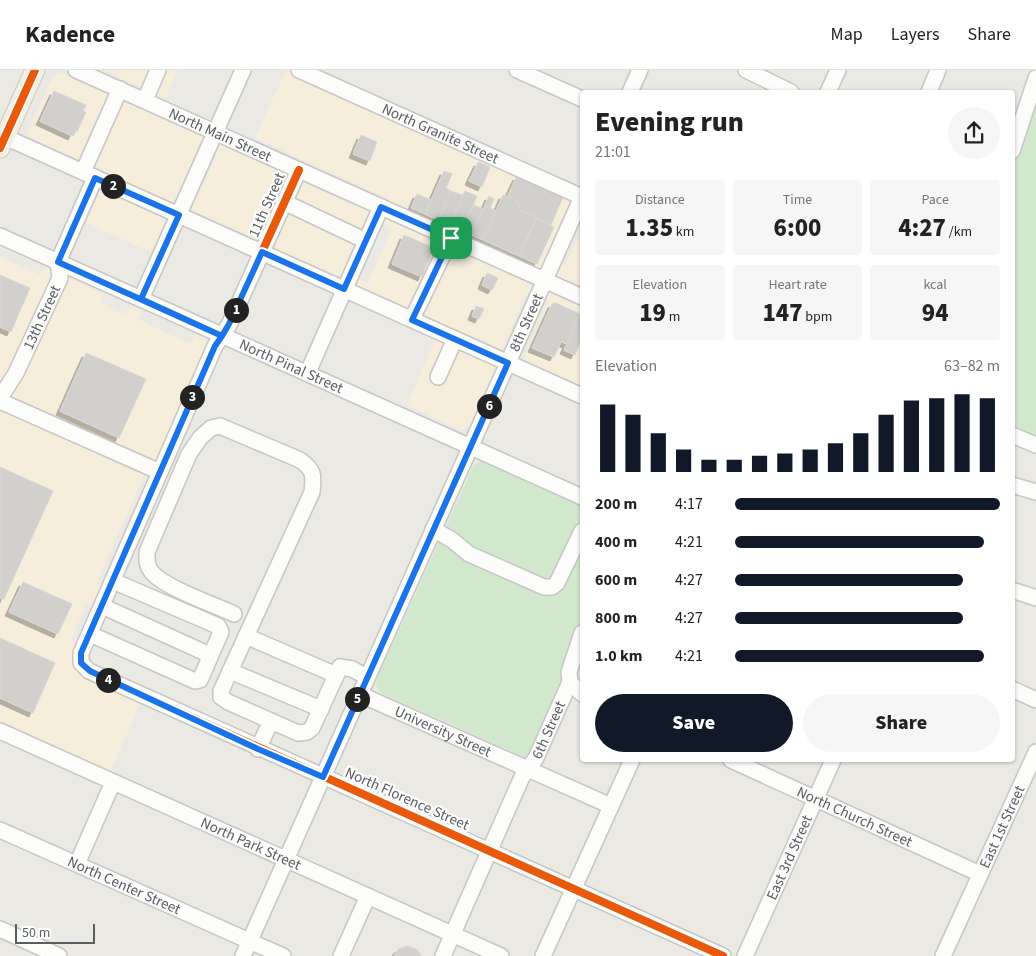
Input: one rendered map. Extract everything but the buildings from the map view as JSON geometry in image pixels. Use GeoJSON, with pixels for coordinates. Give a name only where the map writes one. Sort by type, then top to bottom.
{"type":"FeatureCollection","features":[{"type":"Feature","properties":{"kind":"main road"},"geometry":{"type":"LineString","coordinates":[[3,136],[35,70]]}},
{"type":"Feature","properties":{"kind":"street","name":"North Main Street"},"geometry":{"type":"LineString","coordinates":[[76,70],[580,296]]}},
{"type":"Feature","properties":{"kind":"street"},"geometry":{"type":"LineString","coordinates":[[145,100],[158,70]]}},
{"type":"Feature","properties":{"kind":"street"},"geometry":{"type":"LineString","coordinates":[[141,299],[243,70]]}},
{"type":"Feature","properties":{"kind":"street","name":"North Granite Street"},"geometry":{"type":"LineString","coordinates":[[299,70],[580,196]]}},
{"type":"Feature","properties":{"kind":"street"},"geometry":{"type":"LineString","coordinates":[[517,70],[580,98]]}},
{"type":"Feature","properties":{"kind":"street"},"geometry":{"type":"LineString","coordinates":[[631,90],[640,70]]}},
{"type":"Feature","properties":{"kind":"street"},"geometry":{"type":"LineString","coordinates":[[746,70],[788,90]]}},
{"type":"Feature","properties":{"kind":"street"},"geometry":{"type":"LineString","coordinates":[[829,90],[838,70]]}},
{"type":"Feature","properties":{"kind":"street"},"geometry":{"type":"LineString","coordinates":[[930,90],[938,70]]}},
{"type":"Feature","properties":{"kind":"street"},"geometry":{"type":"LineString","coordinates":[[1015,142],[1036,78]]}},
{"type":"Feature","properties":{"kind":"street","name":"13th Street"},"geometry":{"type":"LineString","coordinates":[[0,400],[16,373],[60,278],[58,262],[120,89]]}},
{"type":"Feature","properties":{"kind":"street"},"geometry":{"type":"LineString","coordinates":[[3,136],[580,395]]}},
{"type":"Feature","properties":{"kind":"street","name":"11th Street"},"geometry":{"type":"LineString","coordinates":[[81,663],[81,653],[215,346],[229,324],[299,170]]}},
{"type":"Feature","properties":{"kind":"street"},"geometry":{"type":"LineString","coordinates":[[284,202],[366,241]]}},
{"type":"Feature","properties":{"kind":"street","name":"8th Street"},"geometry":{"type":"LineString","coordinates":[[243,956],[580,202]]}},
{"type":"Feature","properties":{"kind":"street"},"geometry":{"type":"LineString","coordinates":[[308,372],[381,207]]}},
{"type":"Feature","properties":{"kind":"street","name":"North Pinal Street"},"geometry":{"type":"LineString","coordinates":[[0,236],[222,336],[308,372],[580,496]]}},
{"type":"Feature","properties":{"kind":"street"},"geometry":{"type":"LineString","coordinates":[[412,320],[451,238]]}},
{"type":"Feature","properties":{"kind":"street"},"geometry":{"type":"LineString","coordinates":[[438,377],[455,339]]}},
{"type":"Feature","properties":{"kind":"street"},"geometry":{"type":"LineString","coordinates":[[0,400],[160,472]]}},
{"type":"Feature","properties":{"kind":"street"},"geometry":{"type":"LineString","coordinates":[[234,614],[170,585],[152,573],[147,563],[147,552],[189,454],[200,438],[211,428],[220,426],[300,460],[310,468],[314,479],[312,492],[220,691],[221,697],[298,733],[307,732],[312,728],[340,667],[352,669],[367,677]]}},
{"type":"Feature","properties":{"kind":"street"},"geometry":{"type":"LineString","coordinates":[[1015,436],[1036,445]]}},
{"type":"Feature","properties":{"kind":"street"},"geometry":{"type":"LineString","coordinates":[[1015,486],[1036,492]]}},
{"type":"Feature","properties":{"kind":"street"},"geometry":{"type":"LineString","coordinates":[[433,529],[452,540],[469,554],[544,587],[552,587],[557,583],[580,535]]}},
{"type":"Feature","properties":{"kind":"street"},"geometry":{"type":"LineString","coordinates":[[90,634],[195,681],[200,680],[221,632],[218,626],[113,580]]}},
{"type":"Feature","properties":{"kind":"street"},"geometry":{"type":"LineString","coordinates":[[1015,591],[1036,598]]}},
{"type":"Feature","properties":{"kind":"street"},"geometry":{"type":"LineString","coordinates":[[102,606],[210,655]]}},
{"type":"Feature","properties":{"kind":"street"},"geometry":{"type":"LineString","coordinates":[[246,636],[336,675]]}},
{"type":"Feature","properties":{"kind":"street","name":"6th Street"},"geometry":{"type":"LineString","coordinates":[[443,956],[522,777],[536,758],[570,682],[569,672],[580,639]]}},
{"type":"Feature","properties":{"kind":"street","name":"North Florence Street"},"geometry":{"type":"LineString","coordinates":[[81,663],[90,671],[258,749],[724,956]]}},
{"type":"Feature","properties":{"kind":"street"},"geometry":{"type":"LineString","coordinates":[[230,670],[321,709]]}},
{"type":"Feature","properties":{"kind":"street"},"geometry":{"type":"LineString","coordinates":[[570,682],[580,692]]}},
{"type":"Feature","properties":{"kind":"street"},"geometry":{"type":"LineString","coordinates":[[1015,691],[1036,700]]}},
{"type":"Feature","properties":{"kind":"street","name":"University Street"},"geometry":{"type":"LineString","coordinates":[[359,694],[611,806]]}},
{"type":"Feature","properties":{"kind":"street"},"geometry":{"type":"LineString","coordinates":[[258,749],[271,721]]}},
{"type":"Feature","properties":{"kind":"street","name":"North Park Street"},"geometry":{"type":"LineString","coordinates":[[0,731],[501,956]]}},
{"type":"Feature","properties":{"kind":"street","name":"East 1st Street"},"geometry":{"type":"LineString","coordinates":[[943,956],[1036,752]]}},
{"type":"Feature","properties":{"kind":"street"},"geometry":{"type":"LineString","coordinates":[[543,956],[631,762]]}},
{"type":"Feature","properties":{"kind":"street","name":"North Church Street"},"geometry":{"type":"LineString","coordinates":[[735,762],[980,874]]}},
{"type":"Feature","properties":{"kind":"street","name":"East 3rd Street"},"geometry":{"type":"LineString","coordinates":[[745,956],[832,762]]}},
{"type":"Feature","properties":{"kind":"street"},"geometry":{"type":"LineString","coordinates":[[77,864],[113,782]]}},
{"type":"Feature","properties":{"kind":"street","name":"North Center Street"},"geometry":{"type":"LineString","coordinates":[[0,830],[283,956]]}},
{"type":"Feature","properties":{"kind":"street"},"geometry":{"type":"LineString","coordinates":[[340,956],[368,896]]}},
{"type":"Feature","properties":{"kind":"street"},"geometry":{"type":"LineString","coordinates":[[0,929],[59,956]]}},
{"type":"Feature","properties":{"kind":"shaded area"},"geometry":{"type":"Polygon","coordinates":[[[103,70],[178,70],[165,98],[103,70]]]}},
{"type":"Feature","properties":{"kind":"shaded area"},"geometry":{"type":"Polygon","coordinates":[[[286,70],[292,70],[575,198],[564,215],[544,260],[546,263],[544,268],[540,270],[535,266],[400,205],[389,202],[387,198],[255,138],[286,70]]]}},
{"type":"Feature","properties":{"kind":"shaded area"},"geometry":{"type":"Polygon","coordinates":[[[60,73],[194,133],[203,134],[205,137],[203,144],[199,145],[176,201],[171,202],[29,137],[27,134],[53,76],[60,73]]]}},
{"type":"Feature","properties":{"kind":"shaded area"},"geometry":{"type":"Polygon","coordinates":[[[222,142],[227,144],[228,149],[278,170],[281,169],[287,174],[258,236],[254,238],[193,211],[192,208],[217,153],[215,149],[217,144],[222,142]]]}},
{"type":"Feature","properties":{"kind":"shaded area"},"geometry":{"type":"Polygon","coordinates":[[[300,181],[309,182],[311,186],[360,207],[368,208],[370,213],[365,219],[342,273],[337,275],[276,248],[275,244],[299,189],[300,181]]]}},
{"type":"Feature","properties":{"kind":"shaded area"},"geometry":{"type":"Polygon","coordinates":[[[101,190],[162,218],[165,223],[151,252],[86,223],[101,190]]]}},
{"type":"Feature","properties":{"kind":"shaded area"},"geometry":{"type":"Polygon","coordinates":[[[385,218],[391,218],[398,225],[470,257],[475,256],[483,260],[485,264],[525,281],[533,282],[535,286],[533,291],[527,293],[503,348],[501,349],[359,286],[358,279],[368,282],[392,229],[383,223],[385,218]]]}},
{"type":"Feature","properties":{"kind":"shaded area"},"geometry":{"type":"Polygon","coordinates":[[[580,232],[580,285],[568,279],[558,278],[556,274],[560,266],[566,264],[580,232]]]}},
{"type":"Feature","properties":{"kind":"shaded area"},"geometry":{"type":"Polygon","coordinates":[[[0,257],[41,275],[45,267],[103,294],[100,302],[125,314],[130,306],[143,311],[139,320],[191,344],[195,336],[208,342],[159,454],[143,478],[96,584],[105,588],[95,609],[86,605],[71,640],[80,644],[73,658],[74,668],[78,674],[141,702],[110,772],[0,723],[0,257]]]}},
{"type":"Feature","properties":{"kind":"shaded area"},"geometry":{"type":"Polygon","coordinates":[[[548,292],[558,293],[561,299],[580,307],[580,385],[526,360],[524,356],[548,303],[546,297],[548,292]]]}},
{"type":"Feature","properties":{"kind":"shaded area"},"geometry":{"type":"Polygon","coordinates":[[[435,340],[493,365],[495,368],[469,427],[461,430],[407,405],[435,340]]]}},
{"type":"Feature","properties":{"kind":"green space"},"geometry":{"type":"Polygon","coordinates":[[[1033,70],[1036,70],[1036,449],[1015,441],[1015,126],[1033,70]]]}},
{"type":"Feature","properties":{"kind":"green space"},"geometry":{"type":"Polygon","coordinates":[[[482,461],[580,505],[580,635],[565,681],[531,760],[381,693],[377,688],[376,681],[474,465],[482,461]]]}},
{"type":"Feature","properties":{"kind":"cycle path"},"geometry":{"type":"LineString","coordinates":[[0,148],[35,70]]}},
{"type":"Feature","properties":{"kind":"cycle path"},"geometry":{"type":"LineString","coordinates":[[299,170],[229,325],[215,346],[81,653],[81,663],[89,671],[723,956]]}},
{"type":"Feature","properties":{"kind":"route"},"geometry":{"type":"LineString","coordinates":[[451,238],[381,207],[344,289],[262,252],[222,336],[58,262],[95,178],[179,215],[141,299],[222,336],[215,346],[81,653],[81,663],[90,671],[323,777],[508,363],[412,320],[451,238]]}}]}
